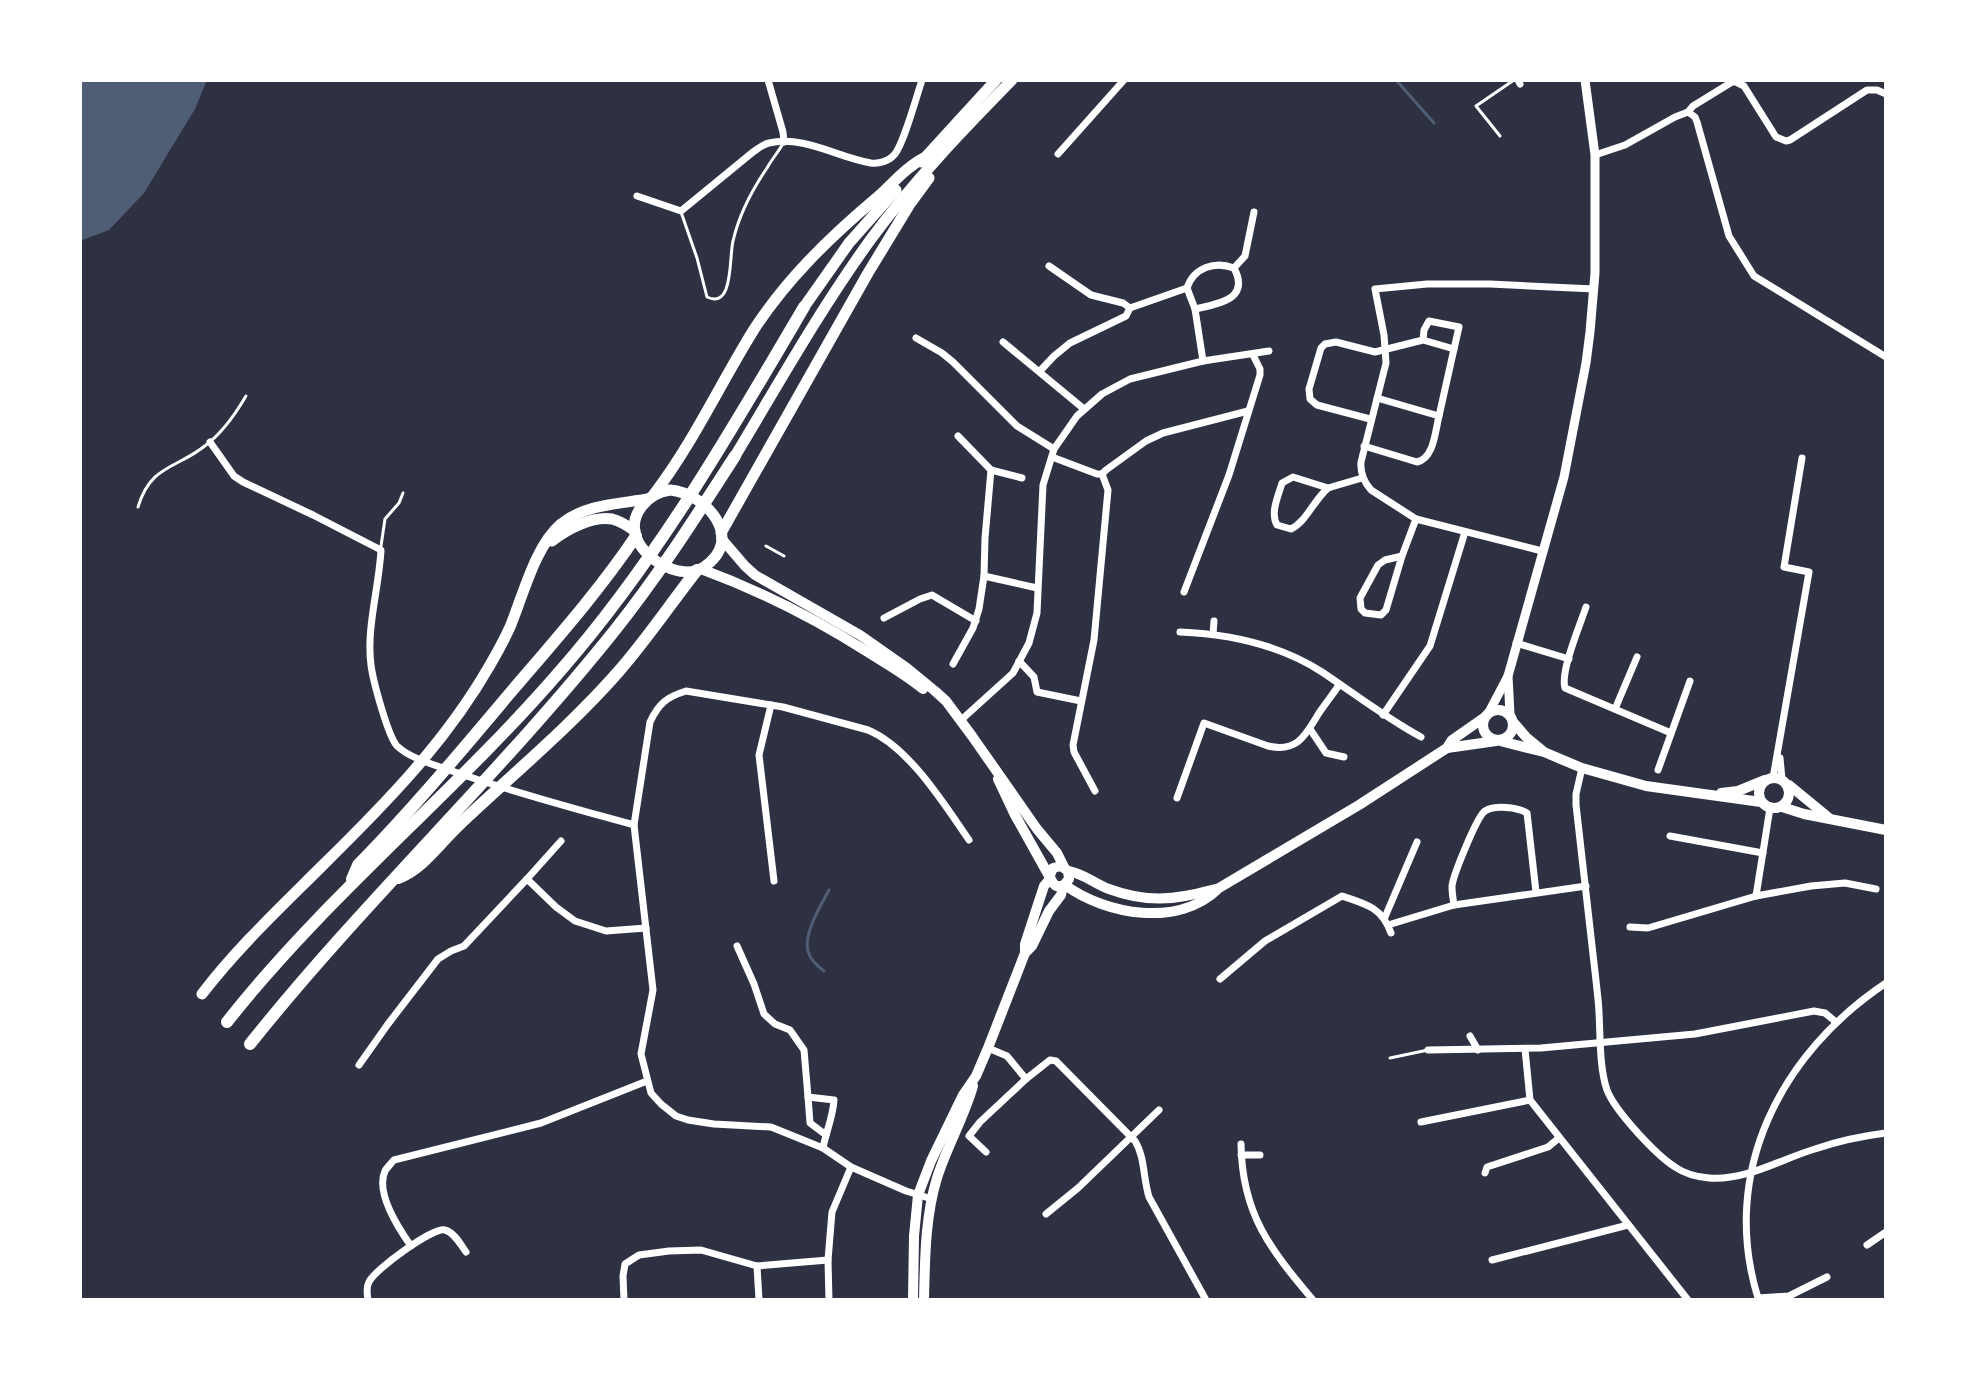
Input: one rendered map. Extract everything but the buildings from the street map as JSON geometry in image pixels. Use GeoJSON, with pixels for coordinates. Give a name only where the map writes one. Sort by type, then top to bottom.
{"type":"FeatureCollection","features":[{"type":"Feature","properties":{"kind":"highway"},"geometry":{"type":"LineString","coordinates":[[227,1022],[281,957],[501,735],[602,620],[695,489],[804,307]]}},
{"type":"Feature","properties":{"kind":"highway"},"geometry":{"type":"LineString","coordinates":[[250,1044],[300,983],[530,729],[615,629],[681,540],[735,456]]}},
{"type":"Feature","properties":{"kind":"highway"},"geometry":{"type":"LineString","coordinates":[[347,889],[358,865],[421,798],[551,646],[614,569],[636,536]]}},
{"type":"Feature","properties":{"kind":"highway"},"geometry":{"type":"LineString","coordinates":[[395,879],[411,873],[583,709],[627,662],[699,569]]}},
{"type":"Feature","properties":{"kind":"main road"},"geometry":{"type":"LineString","coordinates":[[804,307],[867,222],[996,80]]}},
{"type":"Feature","properties":{"kind":"main road"},"geometry":{"type":"LineString","coordinates":[[735,456],[848,272],[891,212],[1012,80]]}},
{"type":"Feature","properties":{"kind":"main road"},"geometry":{"type":"LineString","coordinates":[[699,569],[716,554],[721,535],[868,273],[910,204],[946,157],[951,143]]}},
{"type":"Feature","properties":{"kind":"main road"},"geometry":{"type":"LineString","coordinates":[[636,536],[638,511],[689,445],[755,329],[788,284],[837,233],[913,163],[926,157]]}},
{"type":"Feature","properties":{"kind":"main road"},"geometry":{"type":"LineString","coordinates":[[202,994],[252,935],[378,810],[435,746],[476,690],[509,630],[543,549],[561,524],[599,506],[674,490],[685,493],[709,509],[716,518],[721,535],[755,575],[860,635],[907,668],[946,701],[1066,869],[1069,879],[1032,946],[1025,953]]}},
{"type":"Feature","properties":{"kind":"main road"},"geometry":{"type":"LineString","coordinates":[[543,549],[573,527],[596,520],[613,520],[636,536],[646,552],[671,569],[699,569],[737,583],[855,644],[917,684],[960,721]]}},
{"type":"Feature","properties":{"kind":"main road"},"geometry":{"type":"LineString","coordinates":[[995,770],[1015,815],[1056,886],[1064,885],[1102,903],[1144,913],[1169,911],[1204,900],[1447,748],[1452,740],[1496,710],[1501,710],[1512,719],[1526,737],[1544,752]]}},
{"type":"Feature","properties":{"kind":"main road"},"geometry":{"type":"LineString","coordinates":[[1486,716],[1483,727],[1487,736],[1544,752],[1582,768],[1646,786],[1782,807],[1886,830]]}},
{"type":"Feature","properties":{"kind":"main road"},"geometry":{"type":"LineString","coordinates":[[1447,748],[1509,737],[1514,728],[1512,719]]}},
{"type":"Feature","properties":{"kind":"main road"},"geometry":{"type":"LineString","coordinates":[[1710,795],[1777,781]]}},
{"type":"Feature","properties":{"kind":"main road"},"geometry":{"type":"LineString","coordinates":[[1765,805],[1758,791],[1777,781]]}},
{"type":"Feature","properties":{"kind":"main road"},"geometry":{"type":"LineString","coordinates":[[1777,781],[1790,798],[1782,807]]}},
{"type":"Feature","properties":{"kind":"main road"},"geometry":{"type":"LineString","coordinates":[[1777,781],[1830,819]]}},
{"type":"Feature","properties":{"kind":"main road"},"geometry":{"type":"LineString","coordinates":[[924,1300],[932,1199],[942,1164],[1025,953],[1025,944],[1044,886],[1053,868],[1077,872],[1107,888],[1139,897],[1183,897],[1219,888]]}},
{"type":"Feature","properties":{"kind":"main road"},"geometry":{"type":"LineString","coordinates":[[913,1300],[918,1195],[963,1095],[976,1076]]}},
{"type":"Feature","properties":{"kind":"street"},"geometry":{"type":"LineString","coordinates":[[768,80],[784,142]]}},
{"type":"Feature","properties":{"kind":"street"},"geometry":{"type":"LineString","coordinates":[[637,196],[681,211],[764,145],[784,142],[827,149],[870,163],[884,161],[895,154],[922,80]]}},
{"type":"Feature","properties":{"kind":"street"},"geometry":{"type":"LineString","coordinates":[[1058,154],[1124,80]]}},
{"type":"Feature","properties":{"kind":"street"},"geometry":{"type":"LineString","coordinates":[[1486,716],[1508,676],[1564,477],[1586,363],[1594,289],[1595,155],[1585,80]]}},
{"type":"Feature","properties":{"kind":"street"},"geometry":{"type":"LineString","coordinates":[[1595,155],[1625,145],[1736,82],[1746,89],[1776,137],[1782,140],[1790,140],[1867,90],[1886,94]]}},
{"type":"Feature","properties":{"kind":"street"},"geometry":{"type":"LineString","coordinates":[[1688,112],[1697,122],[1729,236],[1754,276],[1886,357]]}},
{"type":"Feature","properties":{"kind":"street"},"geometry":{"type":"LineString","coordinates":[[1234,268],[1245,256],[1254,212]]}},
{"type":"Feature","properties":{"kind":"street"},"geometry":{"type":"LineString","coordinates":[[1040,371],[1070,343],[1126,316],[1130,308],[1187,288],[1193,276],[1207,267],[1222,265],[1234,268],[1239,284],[1234,295],[1222,302],[1195,309]]}},
{"type":"Feature","properties":{"kind":"street"},"geometry":{"type":"LineString","coordinates":[[1049,266],[1091,295],[1123,303],[1130,308]]}},
{"type":"Feature","properties":{"kind":"street"},"geometry":{"type":"LineString","coordinates":[[1542,551],[1416,519],[1371,490],[1362,478],[1364,446],[1386,363],[1375,289],[1451,284],[1594,289]]}},
{"type":"Feature","properties":{"kind":"street"},"geometry":{"type":"LineString","coordinates":[[1187,288],[1195,309],[1203,361]]}},
{"type":"Feature","properties":{"kind":"street"},"geometry":{"type":"LineString","coordinates":[[1364,446],[1417,462],[1422,462],[1429,455],[1459,327],[1429,321],[1423,340]]}},
{"type":"Feature","properties":{"kind":"street"},"geometry":{"type":"LineString","coordinates":[[916,338],[953,362],[1017,426],[1053,453],[1102,474],[1108,490],[1094,640],[1073,745],[1095,791]]}},
{"type":"Feature","properties":{"kind":"street"},"geometry":{"type":"LineString","coordinates":[[1370,419],[1317,405],[1310,399],[1309,389],[1321,348],[1325,344],[1336,342],[1371,352],[1423,340],[1454,349]]}},
{"type":"Feature","properties":{"kind":"street"},"geometry":{"type":"LineString","coordinates":[[1003,342],[1084,409]]}},
{"type":"Feature","properties":{"kind":"street"},"geometry":{"type":"LineString","coordinates":[[960,721],[1013,673],[1029,643],[1037,613],[1043,485],[1053,453],[1084,409],[1102,394],[1130,379],[1203,361],[1269,351]]}},
{"type":"Feature","properties":{"kind":"street"},"geometry":{"type":"LineString","coordinates":[[1184,592],[1229,475],[1261,372],[1253,355]]}},
{"type":"Feature","properties":{"kind":"street"},"geometry":{"type":"LineString","coordinates":[[1377,398],[1439,416]]}},
{"type":"Feature","properties":{"kind":"street"},"geometry":{"type":"LineString","coordinates":[[1102,474],[1136,448],[1163,433],[1248,411]]}},
{"type":"Feature","properties":{"kind":"street"},"geometry":{"type":"LineString","coordinates":[[958,436],[991,470],[1022,478]]}},
{"type":"Feature","properties":{"kind":"street"},"geometry":{"type":"LineString","coordinates":[[210,442],[234,476],[243,482],[381,550],[370,646],[371,665],[390,735],[400,748],[436,765],[634,825]]}},
{"type":"Feature","properties":{"kind":"street"},"geometry":{"type":"LineString","coordinates":[[1777,781],[1779,751],[1809,572],[1784,567],[1802,458]]}},
{"type":"Feature","properties":{"kind":"street"},"geometry":{"type":"LineString","coordinates":[[953,664],[976,621],[984,576],[991,470]]}},
{"type":"Feature","properties":{"kind":"street"},"geometry":{"type":"LineString","coordinates":[[1328,488],[1293,477],[1287,479],[1282,483],[1274,513],[1276,523],[1286,529],[1298,526],[1328,488],[1362,478]]}},
{"type":"Feature","properties":{"kind":"street"},"geometry":{"type":"LineString","coordinates":[[1402,556],[1386,559],[1378,565],[1360,598],[1361,609],[1365,613],[1378,616],[1386,610],[1416,519]]}},
{"type":"Feature","properties":{"kind":"street"},"geometry":{"type":"LineString","coordinates":[[1383,715],[1430,646],[1465,532]]}},
{"type":"Feature","properties":{"kind":"street"},"geometry":{"type":"LineString","coordinates":[[984,576],[1037,588]]}},
{"type":"Feature","properties":{"kind":"street"},"geometry":{"type":"LineString","coordinates":[[884,618],[932,595],[976,621]]}},
{"type":"Feature","properties":{"kind":"street"},"geometry":{"type":"LineString","coordinates":[[1586,607],[1563,682],[1565,688],[1671,733]]}},
{"type":"Feature","properties":{"kind":"street"},"geometry":{"type":"LineString","coordinates":[[1213,634],[1214,621]]}},
{"type":"Feature","properties":{"kind":"street"},"geometry":{"type":"LineString","coordinates":[[1180,632],[1213,634],[1253,642],[1288,655],[1321,671],[1383,715],[1421,737]]}},
{"type":"Feature","properties":{"kind":"street"},"geometry":{"type":"LineString","coordinates":[[1516,643],[1569,659]]}},
{"type":"Feature","properties":{"kind":"street"},"geometry":{"type":"LineString","coordinates":[[1615,709],[1637,657]]}},
{"type":"Feature","properties":{"kind":"street"},"geometry":{"type":"LineString","coordinates":[[1019,661],[1034,677],[1037,692],[1081,701]]}},
{"type":"Feature","properties":{"kind":"street"},"geometry":{"type":"LineString","coordinates":[[1508,676],[1512,719]]}},
{"type":"Feature","properties":{"kind":"street"},"geometry":{"type":"LineString","coordinates":[[1658,770],[1690,681]]}},
{"type":"Feature","properties":{"kind":"street"},"geometry":{"type":"LineString","coordinates":[[1177,798],[1204,723],[1278,748],[1304,737],[1339,685]]}},
{"type":"Feature","properties":{"kind":"street"},"geometry":{"type":"LineString","coordinates":[[932,1199],[851,1167],[823,1148],[771,1127],[714,1124],[676,1116],[651,1093],[641,1054],[653,990],[634,825],[650,722],[663,702],[686,691],[791,709],[868,730],[899,751],[940,798],[969,840]]}},
{"type":"Feature","properties":{"kind":"street"},"geometry":{"type":"LineString","coordinates":[[771,705],[759,755],[774,881]]}},
{"type":"Feature","properties":{"kind":"street"},"geometry":{"type":"LineString","coordinates":[[1310,729],[1326,753],[1344,757]]}},
{"type":"Feature","properties":{"kind":"street"},"geometry":{"type":"LineString","coordinates":[[1582,768],[1576,805],[1603,1067],[1608,1091],[1616,1106],[1661,1157],[1685,1173],[1710,1178],[1752,1171],[1835,1143],[1886,1133]]}},
{"type":"Feature","properties":{"kind":"street"},"geometry":{"type":"LineString","coordinates":[[1182,787],[1191,790]]}},
{"type":"Feature","properties":{"kind":"street"},"geometry":{"type":"LineString","coordinates":[[1756,896],[1763,853],[1765,805]]}},
{"type":"Feature","properties":{"kind":"street"},"geometry":{"type":"LineString","coordinates":[[1454,905],[1452,884],[1460,861],[1481,815],[1495,808],[1524,810],[1527,813],[1536,892]]}},
{"type":"Feature","properties":{"kind":"street"},"geometry":{"type":"LineString","coordinates":[[1670,836],[1763,853]]}},
{"type":"Feature","properties":{"kind":"street"},"geometry":{"type":"LineString","coordinates":[[359,1065],[438,959],[464,946],[561,841]]}},
{"type":"Feature","properties":{"kind":"street"},"geometry":{"type":"LineString","coordinates":[[1388,925],[1417,842]]}},
{"type":"Feature","properties":{"kind":"street"},"geometry":{"type":"LineString","coordinates":[[527,879],[575,921],[606,931],[646,928]]}},
{"type":"Feature","properties":{"kind":"street"},"geometry":{"type":"LineString","coordinates":[[1630,927],[1648,928],[1756,896],[1829,884],[1845,883],[1876,889]]}},
{"type":"Feature","properties":{"kind":"street"},"geometry":{"type":"LineString","coordinates":[[1388,925],[1454,905],[1586,886]]}},
{"type":"Feature","properties":{"kind":"street"},"geometry":{"type":"LineString","coordinates":[[1220,979],[1265,941],[1342,896],[1366,905],[1388,925]]}},
{"type":"Feature","properties":{"kind":"street"},"geometry":{"type":"LineString","coordinates":[[737,946],[764,1014],[775,1024],[790,1030],[804,1050],[810,1123],[826,1135]]}},
{"type":"Feature","properties":{"kind":"street"},"geometry":{"type":"LineString","coordinates":[[1827,1277],[1789,1296],[1757,1299],[1748,1239],[1747,1212],[1752,1171],[1767,1119],[1797,1066],[1836,1022],[1886,983]]}},
{"type":"Feature","properties":{"kind":"street"},"geometry":{"type":"LineString","coordinates":[[1428,1050],[1525,1049],[1695,1034],[1814,1011],[1825,1013],[1836,1022]]}},
{"type":"Feature","properties":{"kind":"street"},"geometry":{"type":"LineString","coordinates":[[1470,1036],[1478,1050]]}},
{"type":"Feature","properties":{"kind":"street"},"geometry":{"type":"LineString","coordinates":[[988,1048],[1007,1056],[1026,1079]]}},
{"type":"Feature","properties":{"kind":"street"},"geometry":{"type":"LineString","coordinates":[[1525,1049],[1530,1100],[1688,1300]]}},
{"type":"Feature","properties":{"kind":"street"},"geometry":{"type":"LineString","coordinates":[[986,1152],[969,1136],[1026,1079],[1050,1060],[1056,1061],[1131,1136],[1139,1148],[1149,1197],[1206,1300]]}},
{"type":"Feature","properties":{"kind":"street"},"geometry":{"type":"LineString","coordinates":[[411,1246],[389,1209],[384,1191],[385,1170],[394,1160],[541,1123],[647,1081]]}},
{"type":"Feature","properties":{"kind":"street"},"geometry":{"type":"LineString","coordinates":[[808,1097],[834,1100],[823,1148]]}},
{"type":"Feature","properties":{"kind":"street"},"geometry":{"type":"LineString","coordinates":[[1421,1122],[1530,1100]]}},
{"type":"Feature","properties":{"kind":"street"},"geometry":{"type":"LineString","coordinates":[[1046,1214],[1078,1188],[1159,1110]]}},
{"type":"Feature","properties":{"kind":"street"},"geometry":{"type":"LineString","coordinates":[[1485,1173],[1487,1167],[1548,1147],[1559,1138]]}},
{"type":"Feature","properties":{"kind":"street"},"geometry":{"type":"LineString","coordinates":[[1241,1144],[1250,1202],[1267,1241],[1313,1300]]}},
{"type":"Feature","properties":{"kind":"street"},"geometry":{"type":"LineString","coordinates":[[1241,1155],[1260,1155]]}},
{"type":"Feature","properties":{"kind":"street"},"geometry":{"type":"LineString","coordinates":[[829,1300],[832,1212],[851,1167]]}},
{"type":"Feature","properties":{"kind":"street"},"geometry":{"type":"LineString","coordinates":[[1492,1260],[1628,1225]]}},
{"type":"Feature","properties":{"kind":"street"},"geometry":{"type":"LineString","coordinates":[[368,1300],[367,1287],[371,1278],[411,1246],[440,1229],[450,1232],[466,1252]]}},
{"type":"Feature","properties":{"kind":"street"},"geometry":{"type":"LineString","coordinates":[[1867,1245],[1885,1236]]}},
{"type":"Feature","properties":{"kind":"street"},"geometry":{"type":"LineString","coordinates":[[624,1300],[625,1264],[639,1255],[701,1250],[757,1266],[828,1260]]}},
{"type":"Feature","properties":{"kind":"street"},"geometry":{"type":"LineString","coordinates":[[757,1266],[759,1300]]}},
{"type":"Feature","properties":{"kind":"lane"},"geometry":{"type":"LineString","coordinates":[[1500,136],[1476,106],[1517,81]]}},
{"type":"Feature","properties":{"kind":"lane"},"geometry":{"type":"LineString","coordinates":[[681,211],[707,297],[718,300],[727,288],[737,221],[784,142]]}},
{"type":"Feature","properties":{"kind":"lane"},"geometry":{"type":"LineString","coordinates":[[138,507],[144,489],[154,477],[204,448],[246,396]]}},
{"type":"Feature","properties":{"kind":"lane"},"geometry":{"type":"LineString","coordinates":[[381,550],[384,522],[403,493]]}},
{"type":"Feature","properties":{"kind":"lane"},"geometry":{"type":"LineString","coordinates":[[766,546],[784,556]]}},
{"type":"Feature","properties":{"kind":"lane"},"geometry":{"type":"LineString","coordinates":[[1390,1058],[1428,1050]]}},
{"type":"Feature","properties":{"kind":"water"},"geometry":{"type":"Polygon","coordinates":[[[80,80],[207,80],[195,109],[144,193],[109,230],[80,241],[80,80]]]}},
{"type":"Feature","properties":{"kind":"waterway"},"geometry":{"type":"LineString","coordinates":[[1396,80],[1434,123]]}},
{"type":"Feature","properties":{"kind":"waterway"},"geometry":{"type":"LineString","coordinates":[[824,971],[810,957],[807,944],[814,920],[829,890]]}}]}
